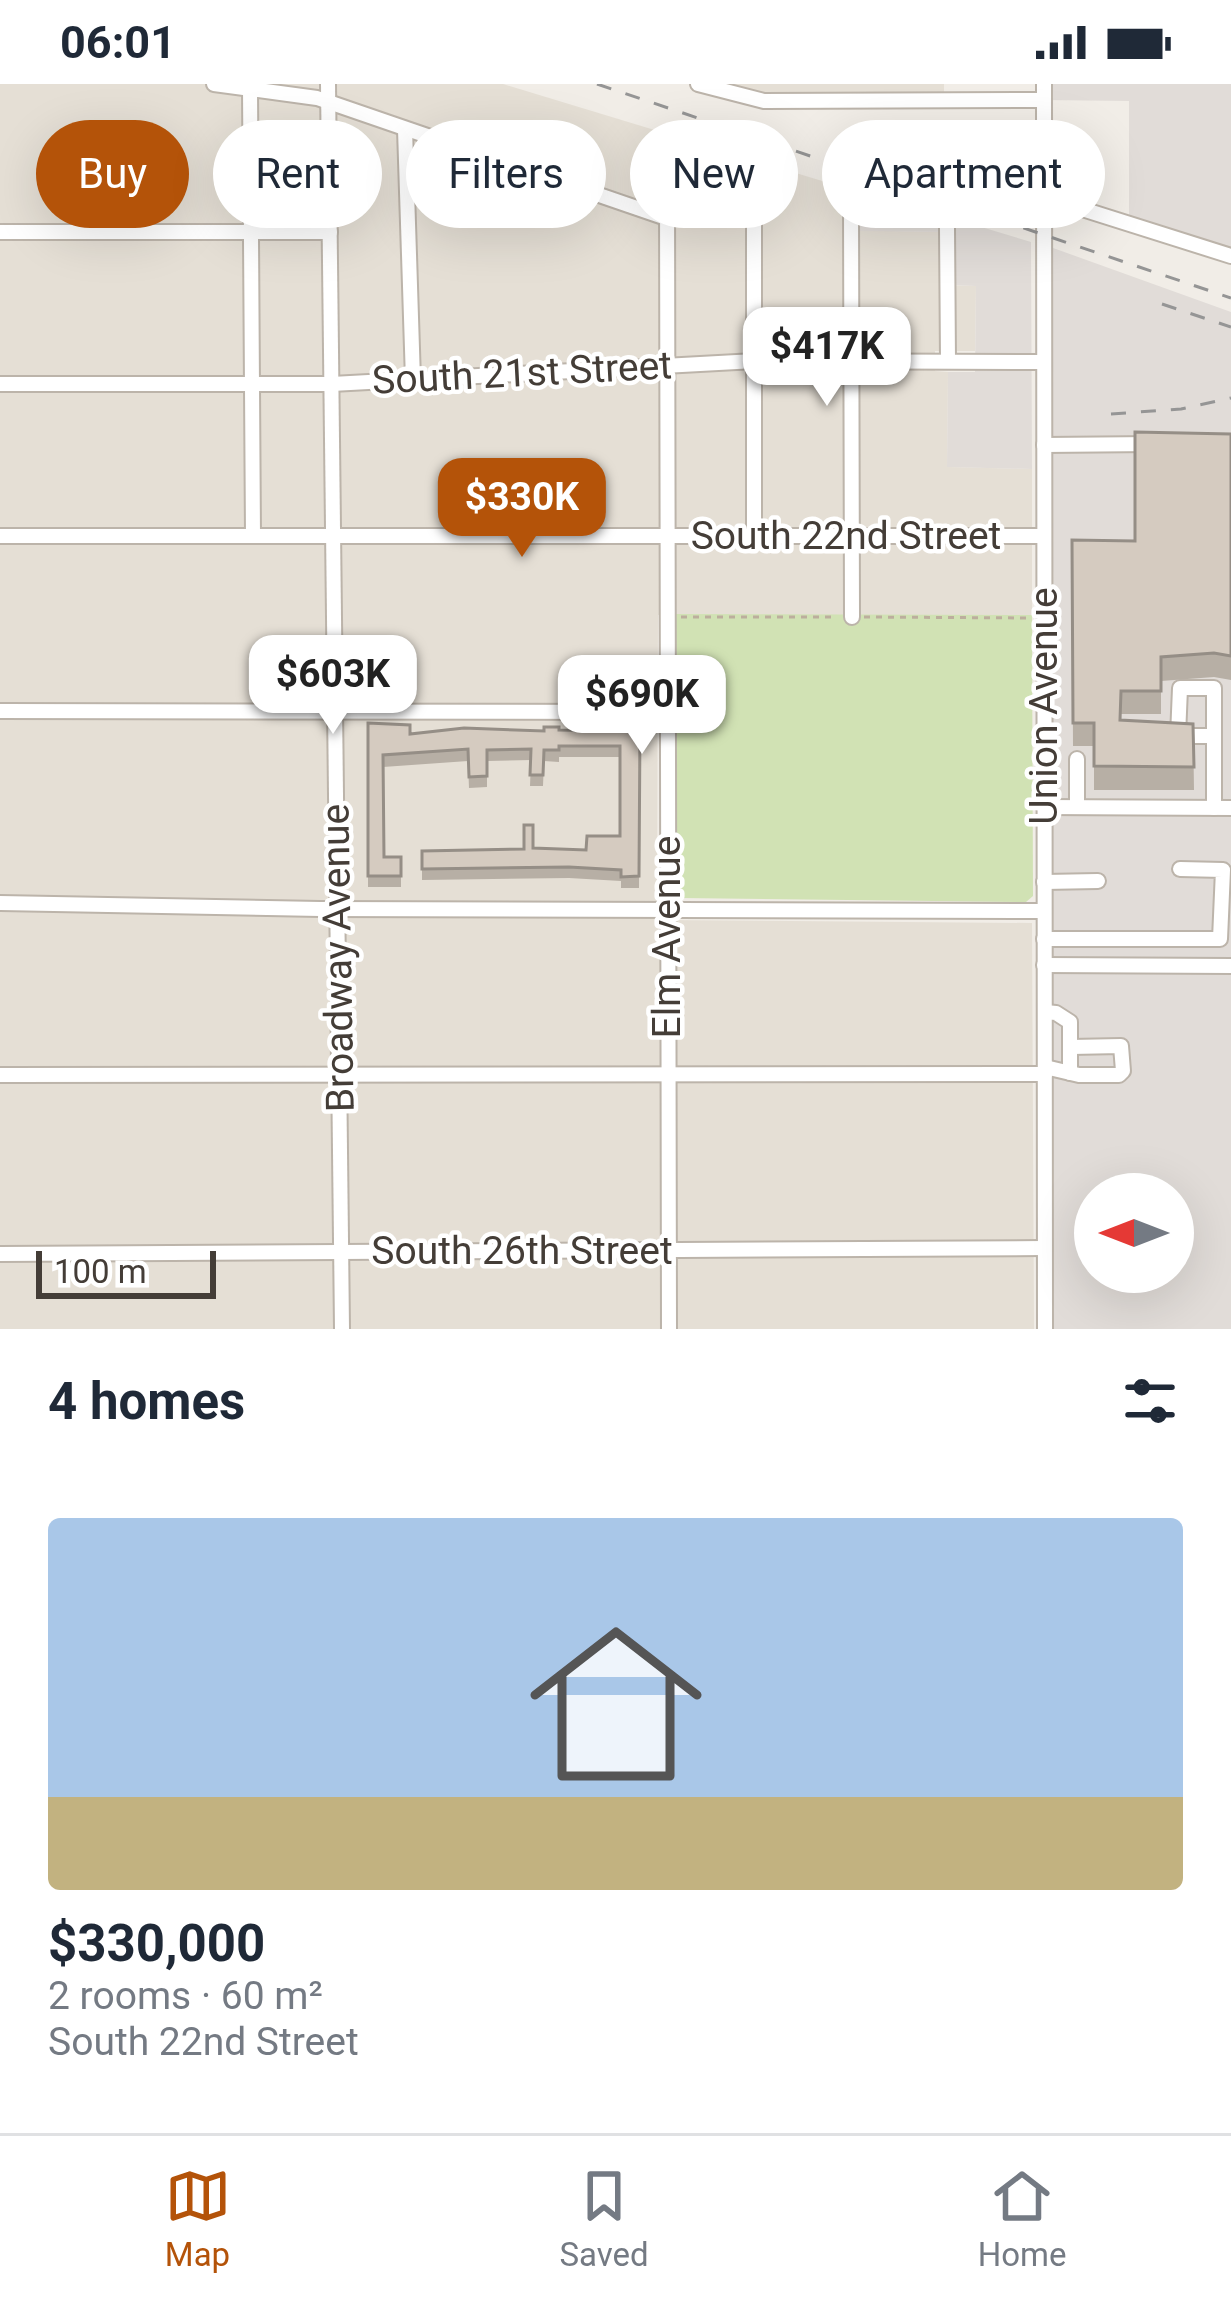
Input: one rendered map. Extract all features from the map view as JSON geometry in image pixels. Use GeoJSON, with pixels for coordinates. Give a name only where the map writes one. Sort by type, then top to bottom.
{"type":"FeatureCollection","features":[{"type":"Feature","properties":{"kind":"street"},"geometry":{"type":"LineString","coordinates":[[214,84],[328,101],[630,206]]}},
{"type":"Feature","properties":{"kind":"street","name":"Broadway Avenue"},"geometry":{"type":"LineString","coordinates":[[328,84],[342,1329]]}},
{"type":"Feature","properties":{"kind":"street"},"geometry":{"type":"LineString","coordinates":[[698,84],[851,101],[948,92],[1044,92]]}},
{"type":"Feature","properties":{"kind":"street"},"geometry":{"type":"LineString","coordinates":[[851,84],[851,101]]}},
{"type":"Feature","properties":{"kind":"street"},"geometry":{"type":"LineString","coordinates":[[250,88],[253,536]]}},
{"type":"Feature","properties":{"kind":"street"},"geometry":{"type":"LineString","coordinates":[[405,129],[413,380]]}},
{"type":"Feature","properties":{"kind":"street"},"geometry":{"type":"LineString","coordinates":[[1105,216],[1231,256]]}},
{"type":"Feature","properties":{"kind":"street","name":"Elm Avenue"},"geometry":{"type":"LineString","coordinates":[[666,228],[669,1329]]}},
{"type":"Feature","properties":{"kind":"street"},"geometry":{"type":"LineString","coordinates":[[754,228],[754,536]]}},
{"type":"Feature","properties":{"kind":"street"},"geometry":{"type":"LineString","coordinates":[[850,228],[852,617]]}},
{"type":"Feature","properties":{"kind":"street"},"geometry":{"type":"LineString","coordinates":[[947,228],[948,361]]}},
{"type":"Feature","properties":{"kind":"street","name":"Union Avenue"},"geometry":{"type":"LineString","coordinates":[[1042,228],[1045,1329]]}},
{"type":"Feature","properties":{"kind":"street"},"geometry":{"type":"LineString","coordinates":[[0,232],[330,232]]}},
{"type":"Feature","properties":{"kind":"street","name":"South 21st Street"},"geometry":{"type":"LineString","coordinates":[[0,385],[332,384],[754,361],[1044,362]]}},
{"type":"Feature","properties":{"kind":"street"},"geometry":{"type":"LineString","coordinates":[[1044,445],[1166,443]]}},
{"type":"Feature","properties":{"kind":"street","name":"South 22nd Street"},"geometry":{"type":"LineString","coordinates":[[0,536],[1044,536]]}},
{"type":"Feature","properties":{"kind":"street"},"geometry":{"type":"LineString","coordinates":[[0,711],[667,712]]}},
{"type":"Feature","properties":{"kind":"street"},"geometry":{"type":"LineString","coordinates":[[1214,736],[1214,808]]}},
{"type":"Feature","properties":{"kind":"street"},"geometry":{"type":"LineString","coordinates":[[1077,759],[1077,807]]}},
{"type":"Feature","properties":{"kind":"street"},"geometry":{"type":"LineString","coordinates":[[1044,806],[1231,808]]}},
{"type":"Feature","properties":{"kind":"street"},"geometry":{"type":"LineString","coordinates":[[1044,939],[1220,939],[1227,870],[1180,869]]}},
{"type":"Feature","properties":{"kind":"street"},"geometry":{"type":"LineString","coordinates":[[1044,882],[1098,881]]}},
{"type":"Feature","properties":{"kind":"street"},"geometry":{"type":"LineString","coordinates":[[0,903],[1044,911]]}},
{"type":"Feature","properties":{"kind":"street"},"geometry":{"type":"LineString","coordinates":[[1044,965],[1231,966]]}},
{"type":"Feature","properties":{"kind":"street"},"geometry":{"type":"LineString","coordinates":[[1046,1012],[1070,1022],[1070,1073]]}},
{"type":"Feature","properties":{"kind":"street"},"geometry":{"type":"LineString","coordinates":[[0,1076],[668,1076],[1046,1070],[1108,1076],[1124,1071],[1121,1046],[1071,1047]]}},
{"type":"Feature","properties":{"kind":"street","name":"South 26th Street"},"geometry":{"type":"LineString","coordinates":[[0,1254],[1044,1248]]}},
{"type":"Feature","properties":{"kind":"shaded area"},"geometry":{"type":"Polygon","coordinates":[[[0,84],[503,84],[630,123],[630,228],[798,228],[798,174],[822,181],[822,228],[941,232],[941,285],[976,286],[975,351],[935,351],[935,371],[948,372],[947,467],[1032,469],[1032,615],[658,615],[657,920],[1032,923],[1034,1329],[0,1329],[0,84]]]}},
{"type":"Feature","properties":{"kind":"shaded area"},"geometry":{"type":"Polygon","coordinates":[[[724,84],[944,84],[944,92],[764,93],[724,84]]]}},
{"type":"Feature","properties":{"kind":"shaded area"},"geometry":{"type":"Polygon","coordinates":[[[1044,84],[1231,84],[1231,256],[1129,224],[1129,101],[1044,100],[1044,84]]]}},
{"type":"Feature","properties":{"kind":"shaded area"},"geometry":{"type":"Polygon","coordinates":[[[984,228],[1031,242],[1032,469],[947,467],[948,372],[975,372],[976,286],[950,285],[948,232],[859,231],[984,228]]]}},
{"type":"Feature","properties":{"kind":"shaded area"},"geometry":{"type":"Polygon","coordinates":[[[1042,244],[1231,312],[1231,1329],[1045,1329],[1042,244]]]}},
{"type":"Feature","properties":{"kind":"green space"},"geometry":{"type":"Polygon","coordinates":[[[675,614],[1032,615],[1033,896],[1026,902],[680,898],[675,614]]]}},
{"type":"Feature","properties":{"kind":"building"},"geometry":{"type":"Polygon","coordinates":[[[1135,432],[1231,434],[1231,656],[1161,657],[1161,691],[1121,691],[1120,720],[1193,724],[1194,767],[1094,766],[1094,723],[1073,723],[1072,540],[1135,541],[1135,432]]]}},
{"type":"Feature","properties":{"kind":"building"},"geometry":{"type":"Polygon","coordinates":[[[368,723],[410,725],[410,734],[464,728],[617,731],[617,727],[640,727],[639,876],[621,877],[621,870],[569,867],[422,869],[422,851],[524,849],[524,825],[533,825],[533,848],[586,850],[587,836],[620,836],[620,746],[559,746],[559,750],[544,750],[543,775],[530,775],[531,749],[487,750],[487,776],[469,777],[468,749],[383,755],[384,857],[401,857],[401,876],[368,876],[368,723]]]}},
{"type":"Feature","properties":{"kind":"railway"},"geometry":{"type":"LineString","coordinates":[[597,84],[1231,298]]}},
{"type":"Feature","properties":{"kind":"railway"},"geometry":{"type":"LineString","coordinates":[[1162,304],[1231,327]]}},
{"type":"Feature","properties":{"kind":"railway"},"geometry":{"type":"LineString","coordinates":[[1111,414],[1181,409],[1231,398]]}}]}
